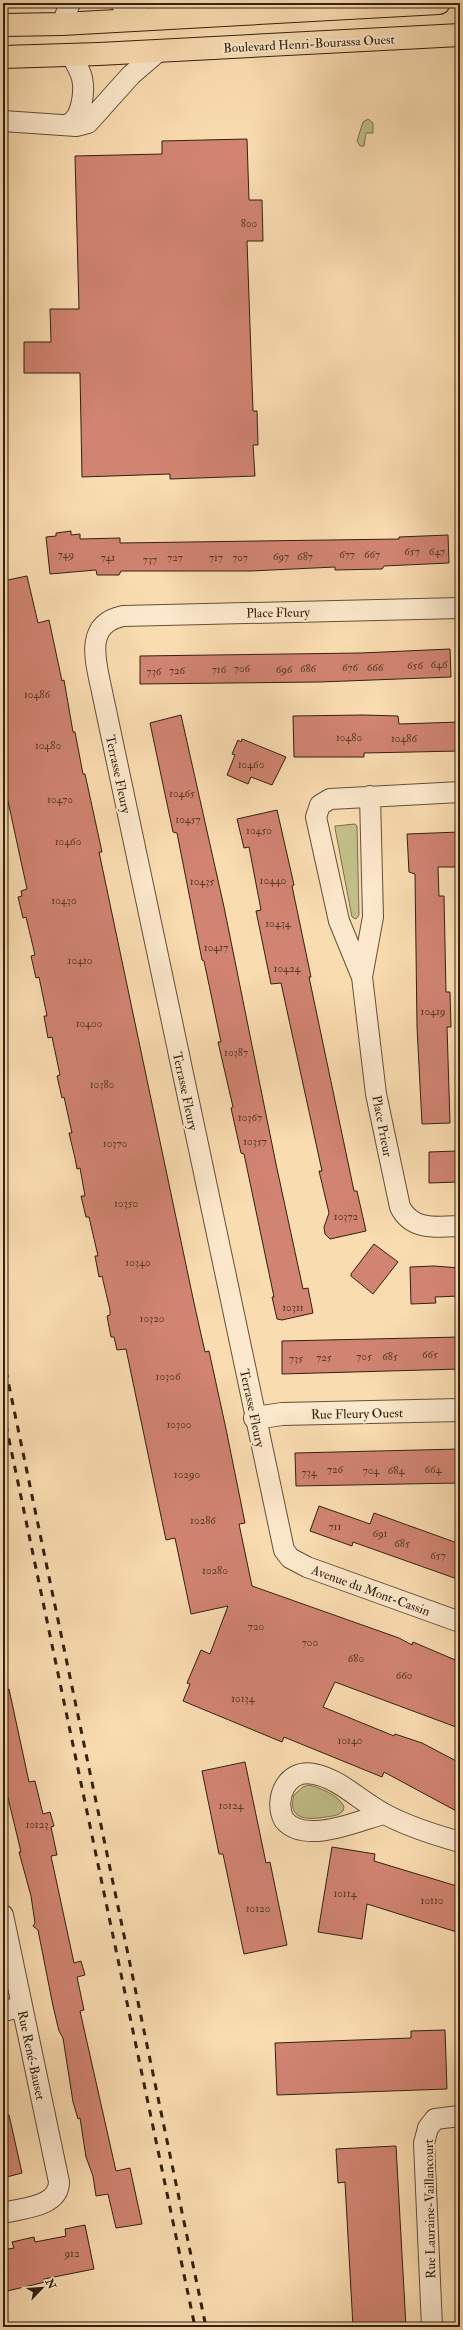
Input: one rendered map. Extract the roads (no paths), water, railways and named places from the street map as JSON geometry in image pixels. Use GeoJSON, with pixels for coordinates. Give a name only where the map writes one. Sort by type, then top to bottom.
{"type":"FeatureCollection","features":[{"type":"Feature","properties":{"kind":"main road"},"geometry":{"type":"LineString","coordinates":[[3,25],[62,24],[144,18],[439,3]]}},
{"type":"Feature","properties":{"kind":"main road","name":"Boulevard Henri-Bourassa Ouest"},"geometry":{"type":"LineString","coordinates":[[3,56],[159,51],[460,35]]}},
{"type":"Feature","properties":{"kind":"street"},"geometry":{"type":"LineString","coordinates":[[62,24],[70,3]]}},
{"type":"Feature","properties":{"kind":"street"},"geometry":{"type":"LineString","coordinates":[[121,3],[144,18]]}},
{"type":"Feature","properties":{"kind":"street"},"geometry":{"type":"LineString","coordinates":[[3,121],[82,125],[94,119],[123,83],[159,51]]}},
{"type":"Feature","properties":{"kind":"street"},"geometry":{"type":"LineString","coordinates":[[66,125],[73,122],[77,114],[82,91],[81,76],[71,55]]}},
{"type":"Feature","properties":{"kind":"street","name":"Place Fleury"},"geometry":{"type":"LineString","coordinates":[[100,629],[113,619],[129,615],[460,608]]}},
{"type":"Feature","properties":{"kind":"street","name":"Terrasse Fleury"},"geometry":{"type":"LineString","coordinates":[[100,629],[95,650],[98,670],[279,1535],[286,1553]]}},
{"type":"Feature","properties":{"kind":"street","name":"Place Prieur"},"geometry":{"type":"LineString","coordinates":[[460,792],[370,796],[326,800],[317,809],[316,817],[339,921],[362,977],[376,1094],[400,1207],[406,1216],[420,1225],[460,1226]]}},
{"type":"Feature","properties":{"kind":"street","name":"Place Prieur"},"geometry":{"type":"LineString","coordinates":[[362,977],[373,918],[370,796]]}},
{"type":"Feature","properties":{"kind":"street","name":"Rue Fleury Ouest"},"geometry":{"type":"LineString","coordinates":[[255,1418],[282,1414],[460,1410]]}},
{"type":"Feature","properties":{"kind":"street","name":"Avenue du Mont-Cassin"},"geometry":{"type":"LineString","coordinates":[[286,1553],[293,1560],[307,1567],[460,1622]]}},
{"type":"Feature","properties":{"kind":"street"},"geometry":{"type":"LineString","coordinates":[[383,1814],[326,1829],[305,1831],[296,1829],[287,1824],[282,1816],[280,1802],[282,1791],[290,1780],[301,1774],[310,1773],[329,1780],[383,1814],[460,1842]]}},
{"type":"Feature","properties":{"kind":"street","name":"Rue René-Bauset"},"geometry":{"type":"LineString","coordinates":[[3,1915],[12,2009],[58,2177],[59,2187],[56,2194],[44,2203],[3,2213]]}},
{"type":"Feature","properties":{"kind":"street","name":"Rue Lauraine-Vaillancourt"},"geometry":{"type":"LineString","coordinates":[[432,2327],[424,2143],[428,2128],[435,2119],[460,2116]]}},
{"type":"Feature","properties":{"kind":"railway"},"geometry":{"type":"LineString","coordinates":[[3,1357],[206,2327]]}},
{"type":"Feature","properties":{"kind":"railway"},"geometry":{"type":"LineString","coordinates":[[3,1411],[195,2327]]}}]}
